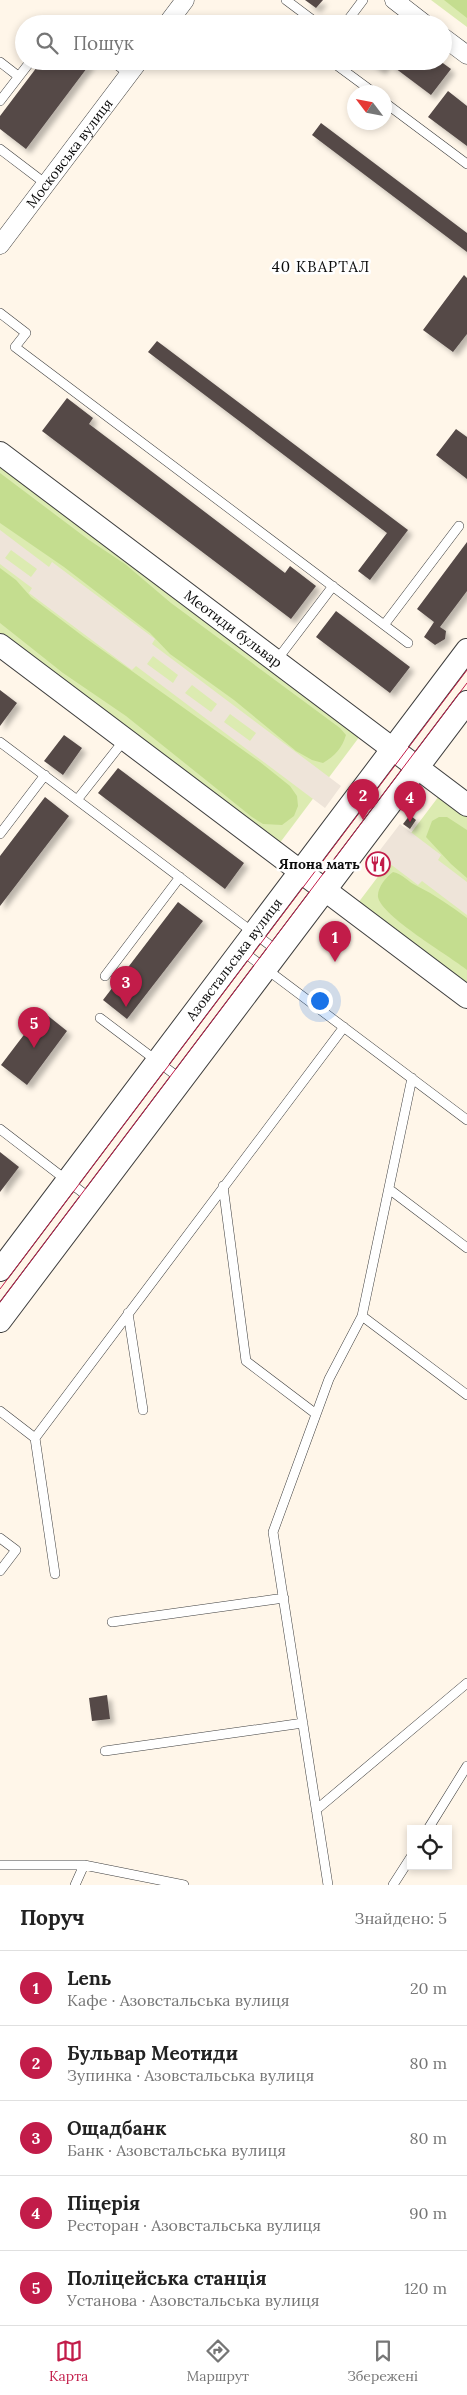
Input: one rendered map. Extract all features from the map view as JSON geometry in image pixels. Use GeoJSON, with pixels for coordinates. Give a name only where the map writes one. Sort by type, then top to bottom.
{"type":"FeatureCollection","features":[{"type":"Feature","properties":{"kind":"street"},"geometry":{"type":"LineString","coordinates":[[174,15],[185,0]]}},
{"type":"Feature","properties":{"kind":"street"},"geometry":{"type":"LineString","coordinates":[[394,0],[413,15]]}},
{"type":"Feature","properties":{"kind":"street"},"geometry":{"type":"LineString","coordinates":[[452,44],[467,55]]}},
{"type":"Feature","properties":{"kind":"street","name":"Московська вулиця"},"geometry":{"type":"LineString","coordinates":[[1,243],[132,70]]}},
{"type":"Feature","properties":{"kind":"street","name":"Меотиди бульвар"},"geometry":{"type":"LineString","coordinates":[[0,453],[467,805]]}},
{"type":"Feature","properties":{"kind":"street"},"geometry":{"type":"LineString","coordinates":[[0,645],[467,997]]}},
{"type":"Feature","properties":{"kind":"street","name":"Азовстальська вулиця"},"geometry":{"type":"LineString","coordinates":[[0,1270],[467,650]]}},
{"type":"Feature","properties":{"kind":"street"},"geometry":{"type":"LineString","coordinates":[[0,1321],[467,702]]}},
{"type":"Feature","properties":{"kind":"lane"},"geometry":{"type":"LineString","coordinates":[[286,0],[306,15]]}},
{"type":"Feature","properties":{"kind":"lane"},"geometry":{"type":"LineString","coordinates":[[352,15],[363,0]]}},
{"type":"Feature","properties":{"kind":"lane"},"geometry":{"type":"LineString","coordinates":[[0,62],[18,76]]}},
{"type":"Feature","properties":{"kind":"lane"},"geometry":{"type":"LineString","coordinates":[[0,101],[23,70]]}},
{"type":"Feature","properties":{"kind":"lane"},"geometry":{"type":"LineString","coordinates":[[343,70],[363,85]]}},
{"type":"Feature","properties":{"kind":"lane"},"geometry":{"type":"LineString","coordinates":[[392,108],[467,164]]}},
{"type":"Feature","properties":{"kind":"lane"},"geometry":{"type":"LineString","coordinates":[[0,149],[46,184]]}},
{"type":"Feature","properties":{"kind":"lane"},"geometry":{"type":"LineString","coordinates":[[0,313],[26,332],[15,347],[408,643]]}},
{"type":"Feature","properties":{"kind":"lane"},"geometry":{"type":"LineString","coordinates":[[384,625],[459,526]]}},
{"type":"Feature","properties":{"kind":"lane"},"geometry":{"type":"LineString","coordinates":[[276,661],[332,586]]}},
{"type":"Feature","properties":{"kind":"lane"},"geometry":{"type":"LineString","coordinates":[[77,800],[125,739]]}},
{"type":"Feature","properties":{"kind":"lane"},"geometry":{"type":"LineString","coordinates":[[0,742],[180,877],[344,1027],[467,1120]]}},
{"type":"Feature","properties":{"kind":"lane"},"geometry":{"type":"LineString","coordinates":[[0,834],[45,775]]}},
{"type":"Feature","properties":{"kind":"lane"},"geometry":{"type":"LineString","coordinates":[[105,976],[180,877]]}},
{"type":"Feature","properties":{"kind":"lane"},"geometry":{"type":"LineString","coordinates":[[248,941],[272,960]]}},
{"type":"Feature","properties":{"kind":"lane"},"geometry":{"type":"LineString","coordinates":[[100,1018],[182,1080]]}},
{"type":"Feature","properties":{"kind":"lane"},"geometry":{"type":"LineString","coordinates":[[55,1574],[35,1438],[344,1027]]}},
{"type":"Feature","properties":{"kind":"lane"},"geometry":{"type":"LineString","coordinates":[[328,1885],[273,1532],[329,1380],[362,1316],[412,1078]]}},
{"type":"Feature","properties":{"kind":"lane"},"geometry":{"type":"LineString","coordinates":[[0,1129],[92,1199]]}},
{"type":"Feature","properties":{"kind":"lane"},"geometry":{"type":"LineString","coordinates":[[223,1186],[246,1361],[316,1414]]}},
{"type":"Feature","properties":{"kind":"lane"},"geometry":{"type":"LineString","coordinates":[[388,1189],[467,1248]]}},
{"type":"Feature","properties":{"kind":"lane"},"geometry":{"type":"LineString","coordinates":[[128,1313],[143,1410]]}},
{"type":"Feature","properties":{"kind":"lane"},"geometry":{"type":"LineString","coordinates":[[362,1316],[467,1395]]}},
{"type":"Feature","properties":{"kind":"lane"},"geometry":{"type":"LineString","coordinates":[[0,1412],[35,1438]]}},
{"type":"Feature","properties":{"kind":"lane"},"geometry":{"type":"LineString","coordinates":[[0,1538],[16,1550],[0,1571]]}},
{"type":"Feature","properties":{"kind":"lane"},"geometry":{"type":"LineString","coordinates":[[112,1622],[284,1598]]}},
{"type":"Feature","properties":{"kind":"lane"},"geometry":{"type":"LineString","coordinates":[[316,1810],[467,1683]]}},
{"type":"Feature","properties":{"kind":"lane"},"geometry":{"type":"LineString","coordinates":[[105,1751],[303,1723]]}},
{"type":"Feature","properties":{"kind":"lane"},"geometry":{"type":"LineString","coordinates":[[430,1825],[467,1766]]}},
{"type":"Feature","properties":{"kind":"lane"},"geometry":{"type":"LineString","coordinates":[[393,1885],[407,1863]]}},
{"type":"Feature","properties":{"kind":"lane"},"geometry":{"type":"LineString","coordinates":[[0,1864],[84,1865],[184,1885]]}},
{"type":"Feature","properties":{"kind":"lane"},"geometry":{"type":"LineString","coordinates":[[75,1885],[84,1865]]}},
{"type":"Feature","properties":{"kind":"green space"},"geometry":{"type":"Polygon","coordinates":[[[431,0],[467,0],[467,27],[431,0]]]}},
{"type":"Feature","properties":{"kind":"green space"},"geometry":{"type":"Polygon","coordinates":[[[444,0],[467,0],[467,18],[444,0]]]}},
{"type":"Feature","properties":{"kind":"green space"},"geometry":{"type":"Polygon","coordinates":[[[0,465],[360,736],[279,844],[0,633],[0,465]]]}},
{"type":"Feature","properties":{"kind":"green space"},"geometry":{"type":"Polygon","coordinates":[[[0,473],[89,540],[125,564],[171,603],[340,728],[346,735],[338,751],[323,763],[312,760],[296,751],[234,700],[170,654],[150,633],[64,567],[0,523],[0,473]]]}},
{"type":"Feature","properties":{"kind":"green space"},"geometry":{"type":"Polygon","coordinates":[[[0,568],[16,580],[31,597],[84,637],[260,762],[290,786],[297,796],[298,806],[294,816],[282,825],[263,824],[252,817],[126,716],[63,673],[0,623],[0,568]]]}},
{"type":"Feature","properties":{"kind":"green space"},"geometry":{"type":"Polygon","coordinates":[[[439,796],[467,817],[467,986],[358,903],[439,796]]]}},
{"type":"Feature","properties":{"kind":"green space"},"geometry":{"type":"Polygon","coordinates":[[[439,817],[447,817],[467,830],[467,878],[426,837],[432,821],[439,817]]]}},
{"type":"Feature","properties":{"kind":"green space"},"geometry":{"type":"Polygon","coordinates":[[[393,872],[400,874],[437,897],[467,918],[467,970],[403,925],[382,905],[378,897],[380,886],[393,872]]]}},
{"type":"Feature","properties":{"kind":"shaded area"},"geometry":{"type":"Polygon","coordinates":[[[0,530],[49,567],[52,562],[155,639],[152,644],[341,786],[325,808],[136,666],[132,670],[29,593],[32,588],[0,564],[0,530]],[[11,550],[5,558],[31,577],[37,569],[11,550]],[[153,656],[147,664],[173,683],[178,675],[153,656]],[[192,685],[185,693],[211,712],[217,704],[192,685]],[[230,714],[224,722],[250,741],[256,733],[230,714]]]}},
{"type":"Feature","properties":{"kind":"shaded area"},"geometry":{"type":"Polygon","coordinates":[[[400,824],[441,855],[438,860],[467,882],[467,915],[422,881],[418,885],[377,854],[400,824]]]}},
{"type":"Feature","properties":{"kind":"building"},"geometry":{"type":"Polygon","coordinates":[[[305,0],[323,0],[316,8],[305,0]]]}},
{"type":"Feature","properties":{"kind":"building"},"geometry":{"type":"Polygon","coordinates":[[[35,70],[85,70],[26,149],[0,129],[0,116],[35,70]]]}},
{"type":"Feature","properties":{"kind":"building"},"geometry":{"type":"Polygon","coordinates":[[[398,70],[450,70],[431,95],[398,70]]]}},
{"type":"Feature","properties":{"kind":"building"},"geometry":{"type":"Polygon","coordinates":[[[448,91],[467,106],[467,146],[428,117],[448,91]]]}},
{"type":"Feature","properties":{"kind":"building"},"geometry":{"type":"Polygon","coordinates":[[[321,123],[467,233],[467,252],[312,135],[321,123]]]}},
{"type":"Feature","properties":{"kind":"building"},"geometry":{"type":"Polygon","coordinates":[[[464,275],[467,278],[467,334],[453,352],[423,330],[464,275]]]}},
{"type":"Feature","properties":{"kind":"building"},"geometry":{"type":"Polygon","coordinates":[[[157,341],[408,530],[370,580],[358,571],[387,533],[148,352],[157,341]]]}},
{"type":"Feature","properties":{"kind":"building"},"geometry":{"type":"Polygon","coordinates":[[[67,398],[93,418],[89,424],[285,573],[290,566],[316,586],[291,619],[42,431],[67,398]]]}},
{"type":"Feature","properties":{"kind":"building"},"geometry":{"type":"Polygon","coordinates":[[[456,429],[467,437],[467,479],[436,455],[456,429]]]}},
{"type":"Feature","properties":{"kind":"building"},"geometry":{"type":"Polygon","coordinates":[[[467,542],[467,591],[440,627],[446,631],[445,639],[435,645],[424,637],[434,622],[417,609],[467,542]]]}},
{"type":"Feature","properties":{"kind":"building"},"geometry":{"type":"Polygon","coordinates":[[[336,611],[410,667],[390,693],[316,637],[336,611]]]}},
{"type":"Feature","properties":{"kind":"building"},"geometry":{"type":"Polygon","coordinates":[[[0,690],[17,703],[0,726],[0,690]]]}},
{"type":"Feature","properties":{"kind":"building"},"geometry":{"type":"Polygon","coordinates":[[[64,735],[82,748],[63,775],[44,761],[64,735]]]}},
{"type":"Feature","properties":{"kind":"building"},"geometry":{"type":"Polygon","coordinates":[[[118,768],[244,863],[225,889],[98,793],[118,768]]]}},
{"type":"Feature","properties":{"kind":"building"},"geometry":{"type":"Polygon","coordinates":[[[45,797],[69,816],[0,906],[0,856],[45,797]]]}},
{"type":"Feature","properties":{"kind":"building"},"geometry":{"type":"Polygon","coordinates":[[[410,815],[416,820],[410,829],[403,824],[410,815]]]}},
{"type":"Feature","properties":{"kind":"building"},"geometry":{"type":"Polygon","coordinates":[[[378,858],[384,862],[378,871],[372,866],[378,858]]]}},
{"type":"Feature","properties":{"kind":"building"},"geometry":{"type":"Polygon","coordinates":[[[178,902],[203,921],[127,1019],[103,1000],[178,902]]]}},
{"type":"Feature","properties":{"kind":"building"},"geometry":{"type":"Polygon","coordinates":[[[42,1011],[67,1031],[27,1085],[1,1065],[42,1011]]]}},
{"type":"Feature","properties":{"kind":"building"},"geometry":{"type":"Polygon","coordinates":[[[0,1152],[19,1167],[0,1192],[0,1152]]]}},
{"type":"Feature","properties":{"kind":"building"},"geometry":{"type":"Polygon","coordinates":[[[107,1695],[110,1719],[92,1721],[89,1698],[107,1695]]]}},
{"type":"Feature","properties":{"kind":"tram line"},"geometry":{"type":"LineString","coordinates":[[0,1289],[467,670]]}},
{"type":"Feature","properties":{"kind":"tram line"},"geometry":{"type":"LineString","coordinates":[[0,1302],[467,683]]}},
{"type":"Feature","properties":{"kind":"place","name":"Бульвар Меотиди"},"geometry":{"type":"Point","coordinates":[363,820]}},
{"type":"Feature","properties":{"kind":"place","name":"Піцерія"},"geometry":{"type":"Point","coordinates":[410,822]}},
{"type":"Feature","properties":{"kind":"place","name":"Япона мать"},"geometry":{"type":"Point","coordinates":[378,864]}},
{"type":"Feature","properties":{"kind":"place","name":"Lenь"},"geometry":{"type":"Point","coordinates":[335,962]}},
{"type":"Feature","properties":{"kind":"place","name":"Ощадбанк"},"geometry":{"type":"Point","coordinates":[126,1007]}},
{"type":"Feature","properties":{"kind":"place","name":"Поліцейська станція"},"geometry":{"type":"Point","coordinates":[34,1048]}},
{"type":"Feature","properties":{"kind":"district","name":"40 КВАРТАЛ"},"geometry":{"type":"Point","coordinates":[321,266]}}]}
